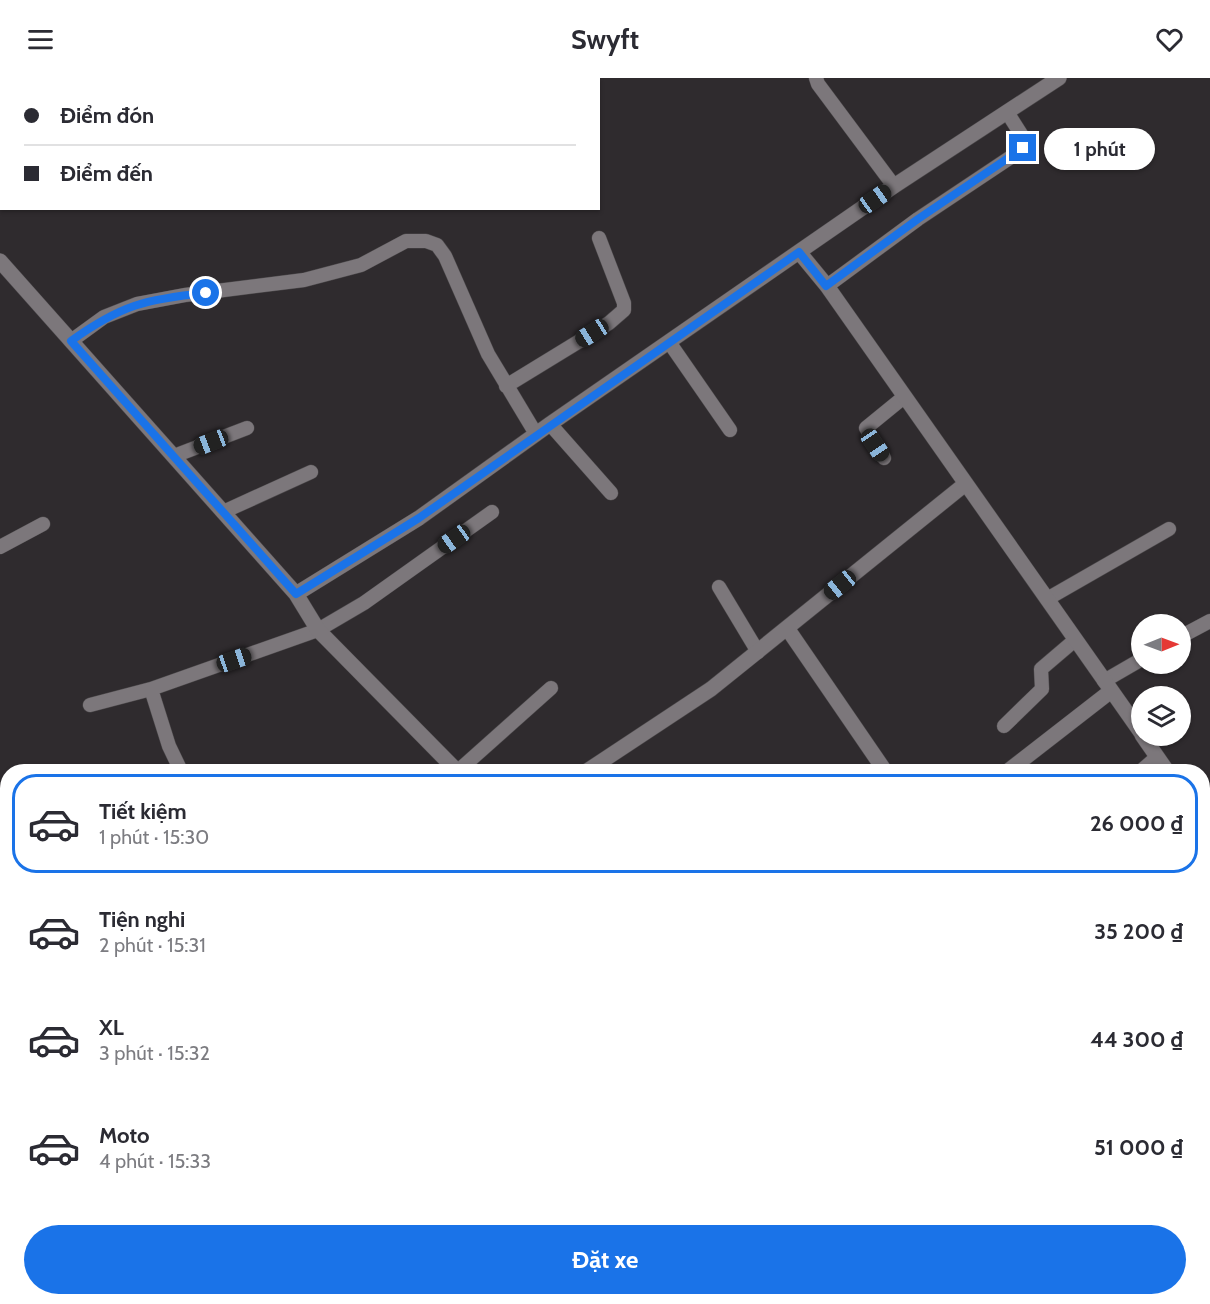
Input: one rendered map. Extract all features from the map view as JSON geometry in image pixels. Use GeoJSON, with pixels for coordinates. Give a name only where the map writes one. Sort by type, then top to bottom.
{"type":"FeatureCollection","features":[{"type":"Feature","properties":{"kind":"street"},"geometry":{"type":"LineString","coordinates":[[299,599],[419,518],[536,434],[558,434],[894,186],[1011,117],[1059,78]]}},
{"type":"Feature","properties":{"kind":"street"},"geometry":{"type":"LineString","coordinates":[[802,256],[824,282],[964,485],[1131,720]]}},
{"type":"Feature","properties":{"kind":"street"},"geometry":{"type":"LineString","coordinates":[[0,261],[299,599],[315,626],[451,764]]}},
{"type":"Feature","properties":{"kind":"street"},"geometry":{"type":"LineString","coordinates":[[598,764],[711,689],[964,485]]}},
{"type":"Feature","properties":{"kind":"street"},"geometry":{"type":"LineString","coordinates":[[787,628],[880,764]]}},
{"type":"Feature","properties":{"kind":"street"},"geometry":{"type":"LineString","coordinates":[[1016,764],[1107,686]]}},
{"type":"Feature","properties":{"kind":"street"},"geometry":{"type":"LineString","coordinates":[[1150,746],[1162,764]]}},
{"type":"Feature","properties":{"kind":"lane"},"geometry":{"type":"LineString","coordinates":[[816,78],[818,84],[894,186]]}},
{"type":"Feature","properties":{"kind":"lane"},"geometry":{"type":"LineString","coordinates":[[824,282],[1020,151],[1026,144],[1011,117]]}},
{"type":"Feature","properties":{"kind":"lane"},"geometry":{"type":"LineString","coordinates":[[507,387],[609,323],[624,310],[624,303],[599,238]]}},
{"type":"Feature","properties":{"kind":"lane"},"geometry":{"type":"LineString","coordinates":[[71,341],[104,317],[137,304],[304,280],[361,265],[406,241],[417,239],[437,245],[445,256],[473,322],[507,387],[536,434]]}},
{"type":"Feature","properties":{"kind":"lane"},"geometry":{"type":"LineString","coordinates":[[674,347],[730,430]]}},
{"type":"Feature","properties":{"kind":"lane"},"geometry":{"type":"LineString","coordinates":[[884,458],[866,428],[904,398]]}},
{"type":"Feature","properties":{"kind":"lane"},"geometry":{"type":"LineString","coordinates":[[174,456],[247,428]]}},
{"type":"Feature","properties":{"kind":"lane"},"geometry":{"type":"LineString","coordinates":[[558,434],[611,493]]}},
{"type":"Feature","properties":{"kind":"lane"},"geometry":{"type":"LineString","coordinates":[[223,512],[310,472]]}},
{"type":"Feature","properties":{"kind":"lane"},"geometry":{"type":"LineString","coordinates":[[90,705],[151,689],[315,626],[372,597],[492,512]]}},
{"type":"Feature","properties":{"kind":"lane"},"geometry":{"type":"LineString","coordinates":[[0,547],[43,524]]}},
{"type":"Feature","properties":{"kind":"lane"},"geometry":{"type":"LineString","coordinates":[[1047,599],[1169,529]]}},
{"type":"Feature","properties":{"kind":"lane"},"geometry":{"type":"LineString","coordinates":[[719,587],[758,652]]}},
{"type":"Feature","properties":{"kind":"lane"},"geometry":{"type":"LineString","coordinates":[[1191,631],[1210,621]]}},
{"type":"Feature","properties":{"kind":"lane"},"geometry":{"type":"LineString","coordinates":[[1004,726],[1042,689],[1041,669],[1075,640]]}},
{"type":"Feature","properties":{"kind":"lane"},"geometry":{"type":"LineString","coordinates":[[1107,686],[1131,667]]}},
{"type":"Feature","properties":{"kind":"lane"},"geometry":{"type":"LineString","coordinates":[[466,764],[551,688]]}},
{"type":"Feature","properties":{"kind":"lane"},"geometry":{"type":"LineString","coordinates":[[151,689],[178,764]]}},
{"type":"Feature","properties":{"kind":"lane"},"geometry":{"type":"LineString","coordinates":[[1149,764],[1157,757]]}},
{"type":"Feature","properties":{"kind":"route"},"geometry":{"type":"LineString","coordinates":[[206,293],[159,299],[119,310],[104,317],[71,341],[296,594],[419,518],[550,424],[799,252],[826,286],[918,219],[1023,148]]}}]}
